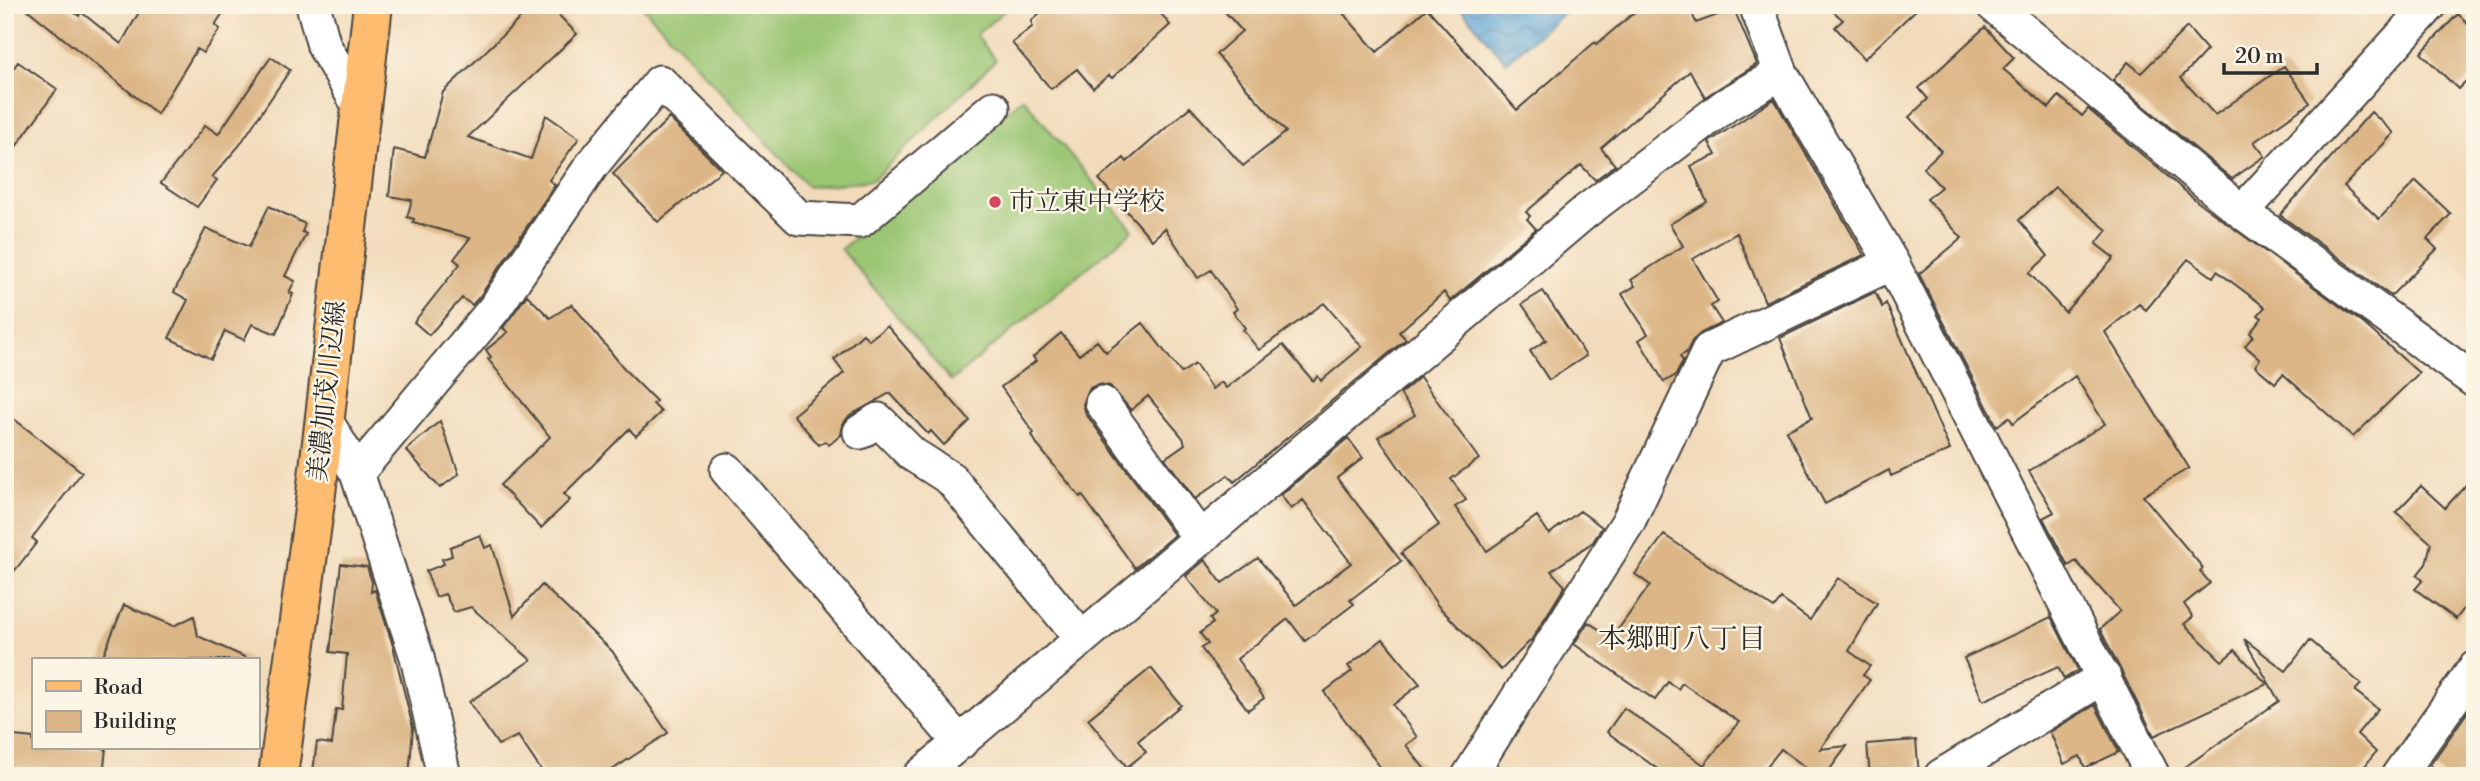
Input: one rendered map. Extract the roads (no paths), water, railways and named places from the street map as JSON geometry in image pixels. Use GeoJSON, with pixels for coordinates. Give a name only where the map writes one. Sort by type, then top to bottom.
{"type":"FeatureCollection","features":[{"type":"Feature","properties":{"kind":"main road","name":"美濃加茂川辺線"},"geometry":{"type":"LineString","coordinates":[[278,776],[315,502],[373,5]]}},
{"type":"Feature","properties":{"kind":"street"},"geometry":{"type":"LineString","coordinates":[[313,5],[324,47],[360,107]]}},
{"type":"Feature","properties":{"kind":"street"},"geometry":{"type":"LineString","coordinates":[[1756,5],[1781,72],[1892,263],[2153,776]]}},
{"type":"Feature","properties":{"kind":"street"},"geometry":{"type":"LineString","coordinates":[[1993,5],[2242,212],[2475,381]]}},
{"type":"Feature","properties":{"kind":"street"},"geometry":{"type":"LineString","coordinates":[[2242,212],[2430,5]]}},
{"type":"Feature","properties":{"kind":"street"},"geometry":{"type":"LineString","coordinates":[[920,776],[1585,212],[1726,105],[1781,72]]}},
{"type":"Feature","properties":{"kind":"street"},"geometry":{"type":"LineString","coordinates":[[357,473],[495,308],[592,165],[660,82],[799,218],[860,221],[993,108]]}},
{"type":"Feature","properties":{"kind":"street"},"geometry":{"type":"LineString","coordinates":[[1469,776],[1629,522],[1709,350],[1892,263]]}},
{"type":"Feature","properties":{"kind":"street"},"geometry":{"type":"LineString","coordinates":[[1102,403],[1200,538]]}},
{"type":"Feature","properties":{"kind":"street"},"geometry":{"type":"LineString","coordinates":[[323,416],[357,473],[417,657],[444,776]]}},
{"type":"Feature","properties":{"kind":"street"},"geometry":{"type":"LineString","coordinates":[[860,432],[878,419],[912,454],[951,479],[1081,638]]}},
{"type":"Feature","properties":{"kind":"street"},"geometry":{"type":"LineString","coordinates":[[727,470],[960,743]]}},
{"type":"Feature","properties":{"kind":"street"},"geometry":{"type":"LineString","coordinates":[[2398,776],[2475,668]]}},
{"type":"Feature","properties":{"kind":"street"},"geometry":{"type":"LineString","coordinates":[[1941,776],[2104,677]]}},
{"type":"Feature","properties":{"kind":"water"},"geometry":{"type":"Polygon","coordinates":[[[1458,5],[1573,5],[1506,62],[1458,5]]]}},
{"type":"Feature","properties":{"kind":"place","name":"市立東中学校"},"geometry":{"type":"Point","coordinates":[995,202]}},
{"type":"Feature","properties":{"kind":"district","name":"本郷町八丁目"},"geometry":{"type":"Point","coordinates":[1682,639]}}]}
